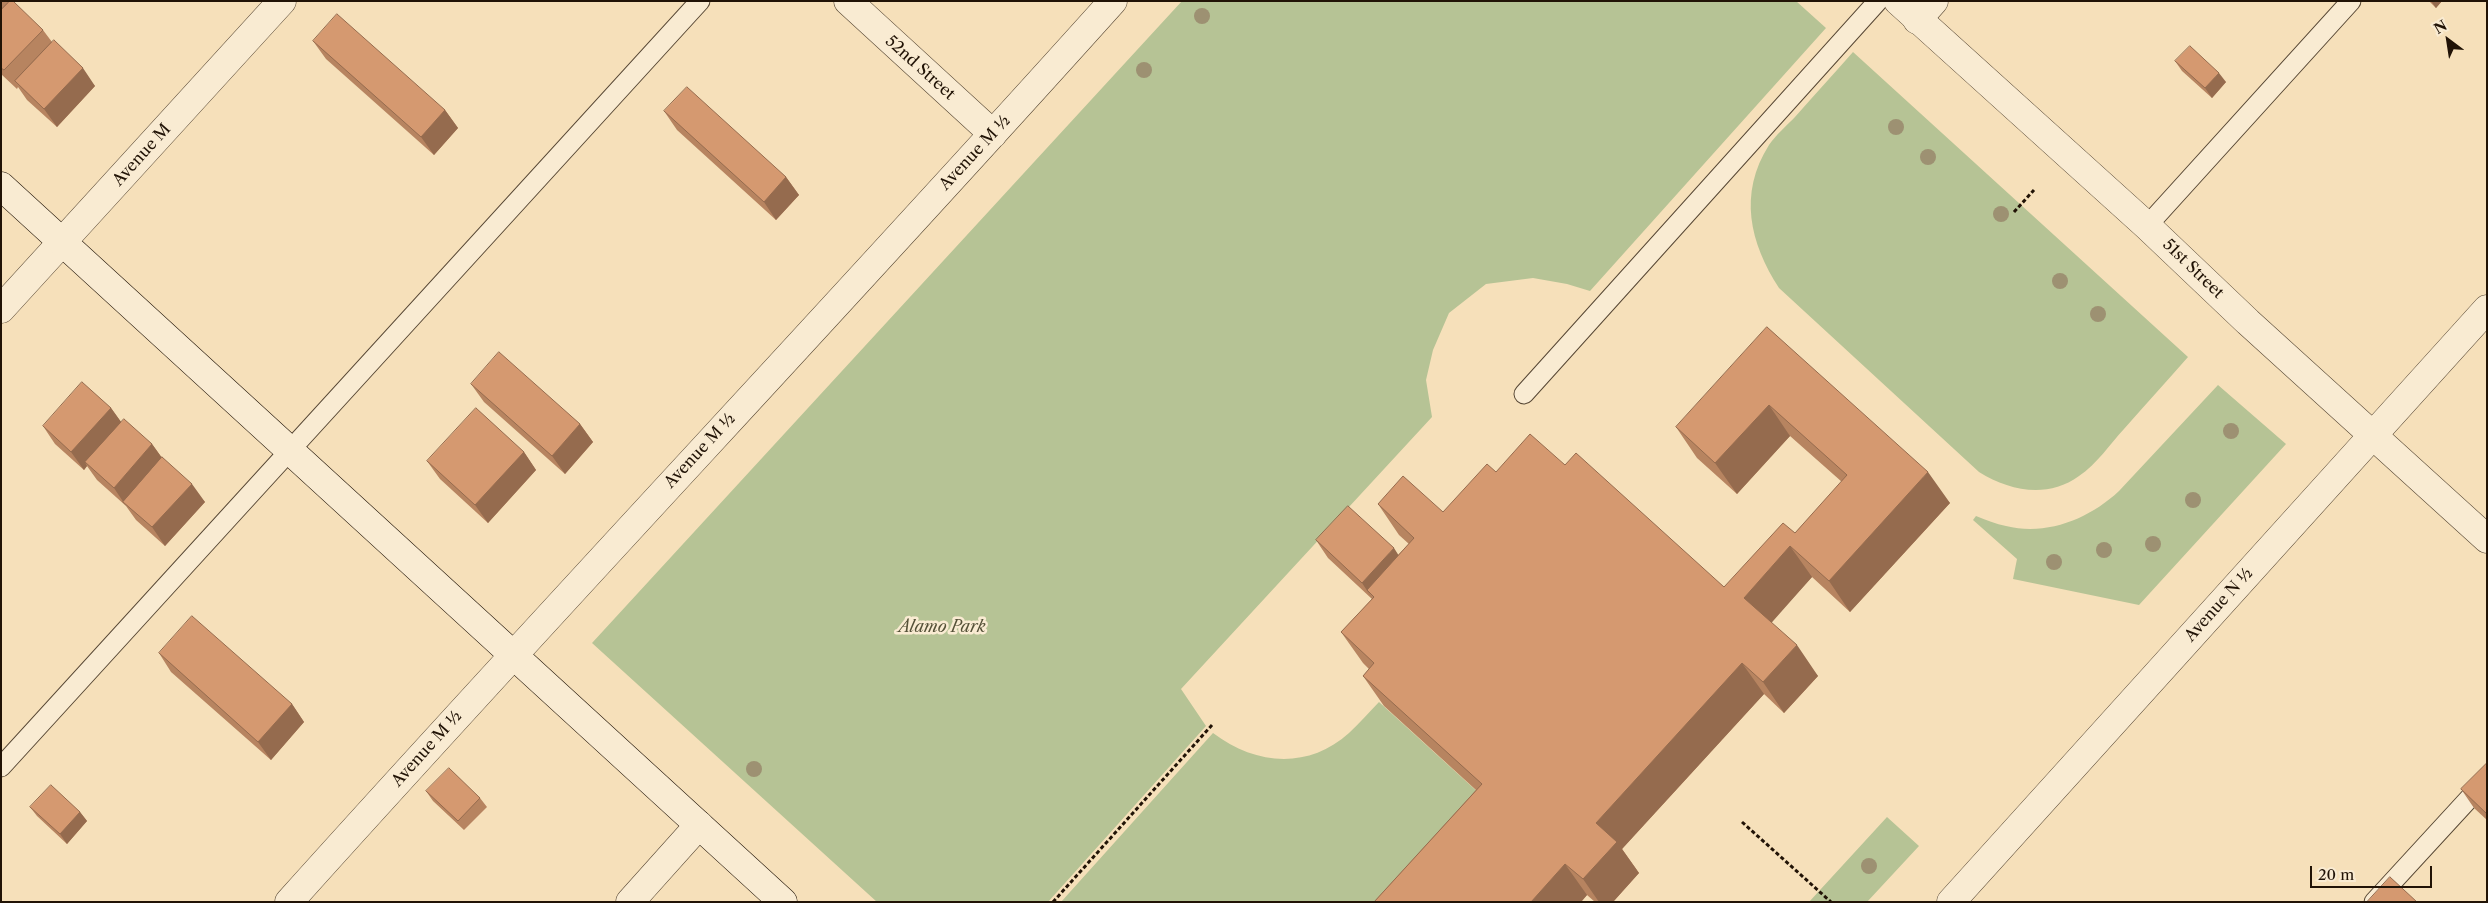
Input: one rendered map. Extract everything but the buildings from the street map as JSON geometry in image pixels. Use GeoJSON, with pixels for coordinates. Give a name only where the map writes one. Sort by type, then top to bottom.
{"type":"FeatureCollection","features":[{"type":"Feature","properties":{"kind":"street","name":"Avenue M"},"geometry":{"type":"LineString","coordinates":[[1,309],[282,1]]}},
{"type":"Feature","properties":{"kind":"street","name":"52nd Street"},"geometry":{"type":"LineString","coordinates":[[848,1],[993,134]]}},
{"type":"Feature","properties":{"kind":"street","name":"Avenue M ½"},"geometry":{"type":"LineString","coordinates":[[289,902],[513,654],[993,134],[1112,1]]}},
{"type":"Feature","properties":{"kind":"street","name":"51st Street"},"geometry":{"type":"LineString","coordinates":[[1898,1],[1926,10],[2147,226],[2372,436],[2487,539]]}},
{"type":"Feature","properties":{"kind":"street"},"geometry":{"type":"LineString","coordinates":[[1,186],[784,902]]}},
{"type":"Feature","properties":{"kind":"street","name":"Avenue N ½"},"geometry":{"type":"LineString","coordinates":[[1951,902],[2487,309]]}},
{"type":"Feature","properties":{"kind":"street"},"geometry":{"type":"LineString","coordinates":[[630,902],[699,825]]}},
{"type":"Feature","properties":{"kind":"lane"},"geometry":{"type":"LineString","coordinates":[[1,767],[700,1]]}},
{"type":"Feature","properties":{"kind":"lane"},"geometry":{"type":"LineString","coordinates":[[1524,394],[1878,1]]}},
{"type":"Feature","properties":{"kind":"lane"},"geometry":{"type":"LineString","coordinates":[[2147,226],[2351,1]]}},
{"type":"Feature","properties":{"kind":"lane"},"geometry":{"type":"LineString","coordinates":[[2374,902],[2487,780]]}},
{"type":"Feature","properties":{"kind":"path"},"geometry":{"type":"LineString","coordinates":[[2014,212],[2034,190]]}},
{"type":"Feature","properties":{"kind":"path"},"geometry":{"type":"LineString","coordinates":[[1053,902],[1212,725]]}},
{"type":"Feature","properties":{"kind":"path"},"geometry":{"type":"LineString","coordinates":[[1742,822],[1831,902]]}},
{"type":"Feature","properties":{"kind":"green space","name":"Alamo Park"},"geometry":{"type":"Polygon","coordinates":[[[1182,1],[1796,1],[1826,28],[1590,291],[1567,284],[1533,278],[1486,284],[1449,313],[1433,350],[1426,380],[1432,417],[1181,689],[1206,726],[1048,902],[877,902],[592,643],[1182,1]]]}},
{"type":"Feature","properties":{"kind":"green space"},"geometry":{"type":"Polygon","coordinates":[[[1853,52],[2188,357],[2097,460],[2086,471],[2067,483],[2054,488],[2029,490],[2003,484],[1979,472],[1779,288],[1769,271],[1755,236],[1752,218],[1753,182],[1759,163],[1769,145],[1853,52]]]}},
{"type":"Feature","properties":{"kind":"green space"},"geometry":{"type":"Polygon","coordinates":[[[2218,385],[2286,444],[2139,605],[2013,579],[2017,559],[1973,520],[1976,516],[2006,526],[2021,529],[2037,529],[2067,523],[2094,510],[2119,491],[2218,385]]]}},
{"type":"Feature","properties":{"kind":"green space"},"geometry":{"type":"Polygon","coordinates":[[[1379,702],[1503,815],[1424,902],[1061,902],[1213,733],[1229,744],[1246,752],[1281,759],[1299,758],[1333,745],[1349,733],[1379,702]]]}},
{"type":"Feature","properties":{"kind":"green space"},"geometry":{"type":"Polygon","coordinates":[[[1887,817],[1919,846],[1867,902],[1809,902],[1887,817]]]}}]}
